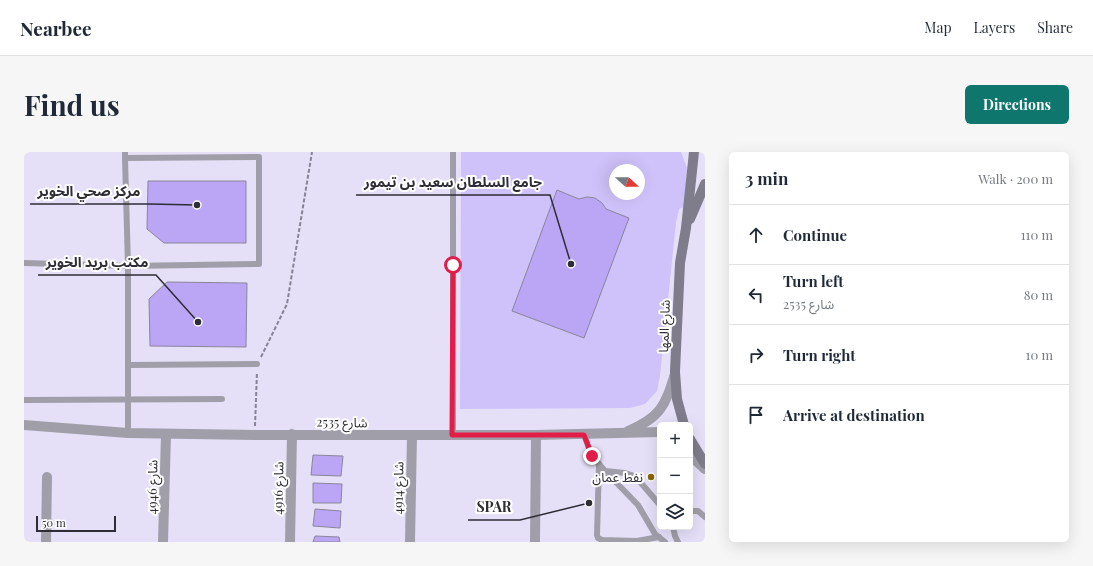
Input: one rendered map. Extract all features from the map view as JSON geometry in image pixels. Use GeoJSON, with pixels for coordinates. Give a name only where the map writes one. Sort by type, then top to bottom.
{"type":"FeatureCollection","features":[{"type":"Feature","properties":{"kind":"street","name":"شارع المها"},"geometry":{"type":"LineString","coordinates":[[683,422],[677,399],[675,372],[680,263],[686,228],[694,152]]}},
{"type":"Feature","properties":{"kind":"street","name":"شارع المها"},"geometry":{"type":"LineString","coordinates":[[686,228],[705,184]]}},
{"type":"Feature","properties":{"kind":"street"},"geometry":{"type":"LineString","coordinates":[[621,434],[643,425],[655,417],[662,409],[675,372]]}},
{"type":"Feature","properties":{"kind":"street","name":"2535 شارع"},"geometry":{"type":"LineString","coordinates":[[24,425],[128,433],[254,435],[584,435],[657,432]]}},
{"type":"Feature","properties":{"kind":"street","name":"4946 شارع"},"geometry":{"type":"LineString","coordinates":[[164,542],[166,434]]}},
{"type":"Feature","properties":{"kind":"street","name":"4916 شارع"},"geometry":{"type":"LineString","coordinates":[[290,542],[292,434]]}},
{"type":"Feature","properties":{"kind":"street"},"geometry":{"type":"LineString","coordinates":[[621,434],[657,440]]}},
{"type":"Feature","properties":{"kind":"street","name":"4914 شارع"},"geometry":{"type":"LineString","coordinates":[[410,542],[412,435]]}},
{"type":"Feature","properties":{"kind":"street"},"geometry":{"type":"LineString","coordinates":[[535,542],[536,435]]}},
{"type":"Feature","properties":{"kind":"street"},"geometry":{"type":"LineString","coordinates":[[693,445],[705,464]]}},
{"type":"Feature","properties":{"kind":"street"},"geometry":{"type":"LineString","coordinates":[[693,458],[705,469]]}},
{"type":"Feature","properties":{"kind":"street"},"geometry":{"type":"LineString","coordinates":[[46,542],[47,477]]}},
{"type":"Feature","properties":{"kind":"lane"},"geometry":{"type":"LineString","coordinates":[[452,435],[453,152]]}},
{"type":"Feature","properties":{"kind":"lane"},"geometry":{"type":"LineString","coordinates":[[24,263],[128,266],[259,264],[259,157],[125,155],[128,266],[128,433]]}},
{"type":"Feature","properties":{"kind":"lane"},"geometry":{"type":"LineString","coordinates":[[128,365],[257,364]]}},
{"type":"Feature","properties":{"kind":"lane"},"geometry":{"type":"LineString","coordinates":[[24,400],[222,399]]}},
{"type":"Feature","properties":{"kind":"lane"},"geometry":{"type":"LineString","coordinates":[[584,435],[592,456],[638,505],[655,534],[665,542]]}},
{"type":"Feature","properties":{"kind":"lane"},"geometry":{"type":"LineString","coordinates":[[599,464],[598,538],[602,540],[637,541],[659,537]]}},
{"type":"Feature","properties":{"kind":"lane"},"geometry":{"type":"LineString","coordinates":[[605,471],[635,476],[657,502]]}},
{"type":"Feature","properties":{"kind":"lane"},"geometry":{"type":"LineString","coordinates":[[693,511],[698,511],[705,517]]}},
{"type":"Feature","properties":{"kind":"lane"},"geometry":{"type":"LineString","coordinates":[[674,530],[678,542]]}},
{"type":"Feature","properties":{"kind":"path"},"geometry":{"type":"LineString","coordinates":[[254,435],[257,364],[287,304],[312,152]]}},
{"type":"Feature","properties":{"kind":"shaded area"},"geometry":{"type":"Polygon","coordinates":[[[461,152],[681,152],[687,168],[684,207],[679,209],[676,223],[660,376],[657,391],[645,404],[630,408],[460,409],[461,152]]]}},
{"type":"Feature","properties":{"kind":"building"},"geometry":{"type":"Polygon","coordinates":[[[148,181],[246,181],[246,243],[164,243],[147,229],[148,181]]]}},
{"type":"Feature","properties":{"kind":"building"},"geometry":{"type":"Polygon","coordinates":[[[557,190],[579,199],[587,197],[595,198],[602,203],[606,209],[629,218],[584,338],[512,311],[557,190]]]}},
{"type":"Feature","properties":{"kind":"building"},"geometry":{"type":"Polygon","coordinates":[[[167,282],[247,283],[246,347],[150,346],[149,299],[167,282]]]}},
{"type":"Feature","properties":{"kind":"building"},"geometry":{"type":"Polygon","coordinates":[[[313,455],[343,456],[341,476],[311,475],[313,455]]]}},
{"type":"Feature","properties":{"kind":"building"},"geometry":{"type":"Polygon","coordinates":[[[313,483],[342,484],[341,503],[313,503],[313,483]]]}},
{"type":"Feature","properties":{"kind":"building"},"geometry":{"type":"Polygon","coordinates":[[[315,509],[341,511],[340,528],[313,526],[315,509]]]}},
{"type":"Feature","properties":{"kind":"building"},"geometry":{"type":"Polygon","coordinates":[[[315,536],[339,537],[340,542],[313,542],[315,536]]]}},
{"type":"Feature","properties":{"kind":"place","name":"مركز صحي الخوير"},"geometry":{"type":"Point","coordinates":[197,205]}},
{"type":"Feature","properties":{"kind":"place","name":"جامع السلطان سعيد بن تيمور"},"geometry":{"type":"Point","coordinates":[571,264]}},
{"type":"Feature","properties":{"kind":"place","name":"مكتب بريد الخوير"},"geometry":{"type":"Point","coordinates":[198,322]}},
{"type":"Feature","properties":{"kind":"place","name":"نفط عمان"},"geometry":{"type":"Point","coordinates":[651,477]}},
{"type":"Feature","properties":{"kind":"place","name":"SPAR"},"geometry":{"type":"Point","coordinates":[589,503]}},
{"type":"Feature","properties":{"kind":"route"},"geometry":{"type":"LineString","coordinates":[[453,265],[452,435],[584,435],[592,456]]}}]}
